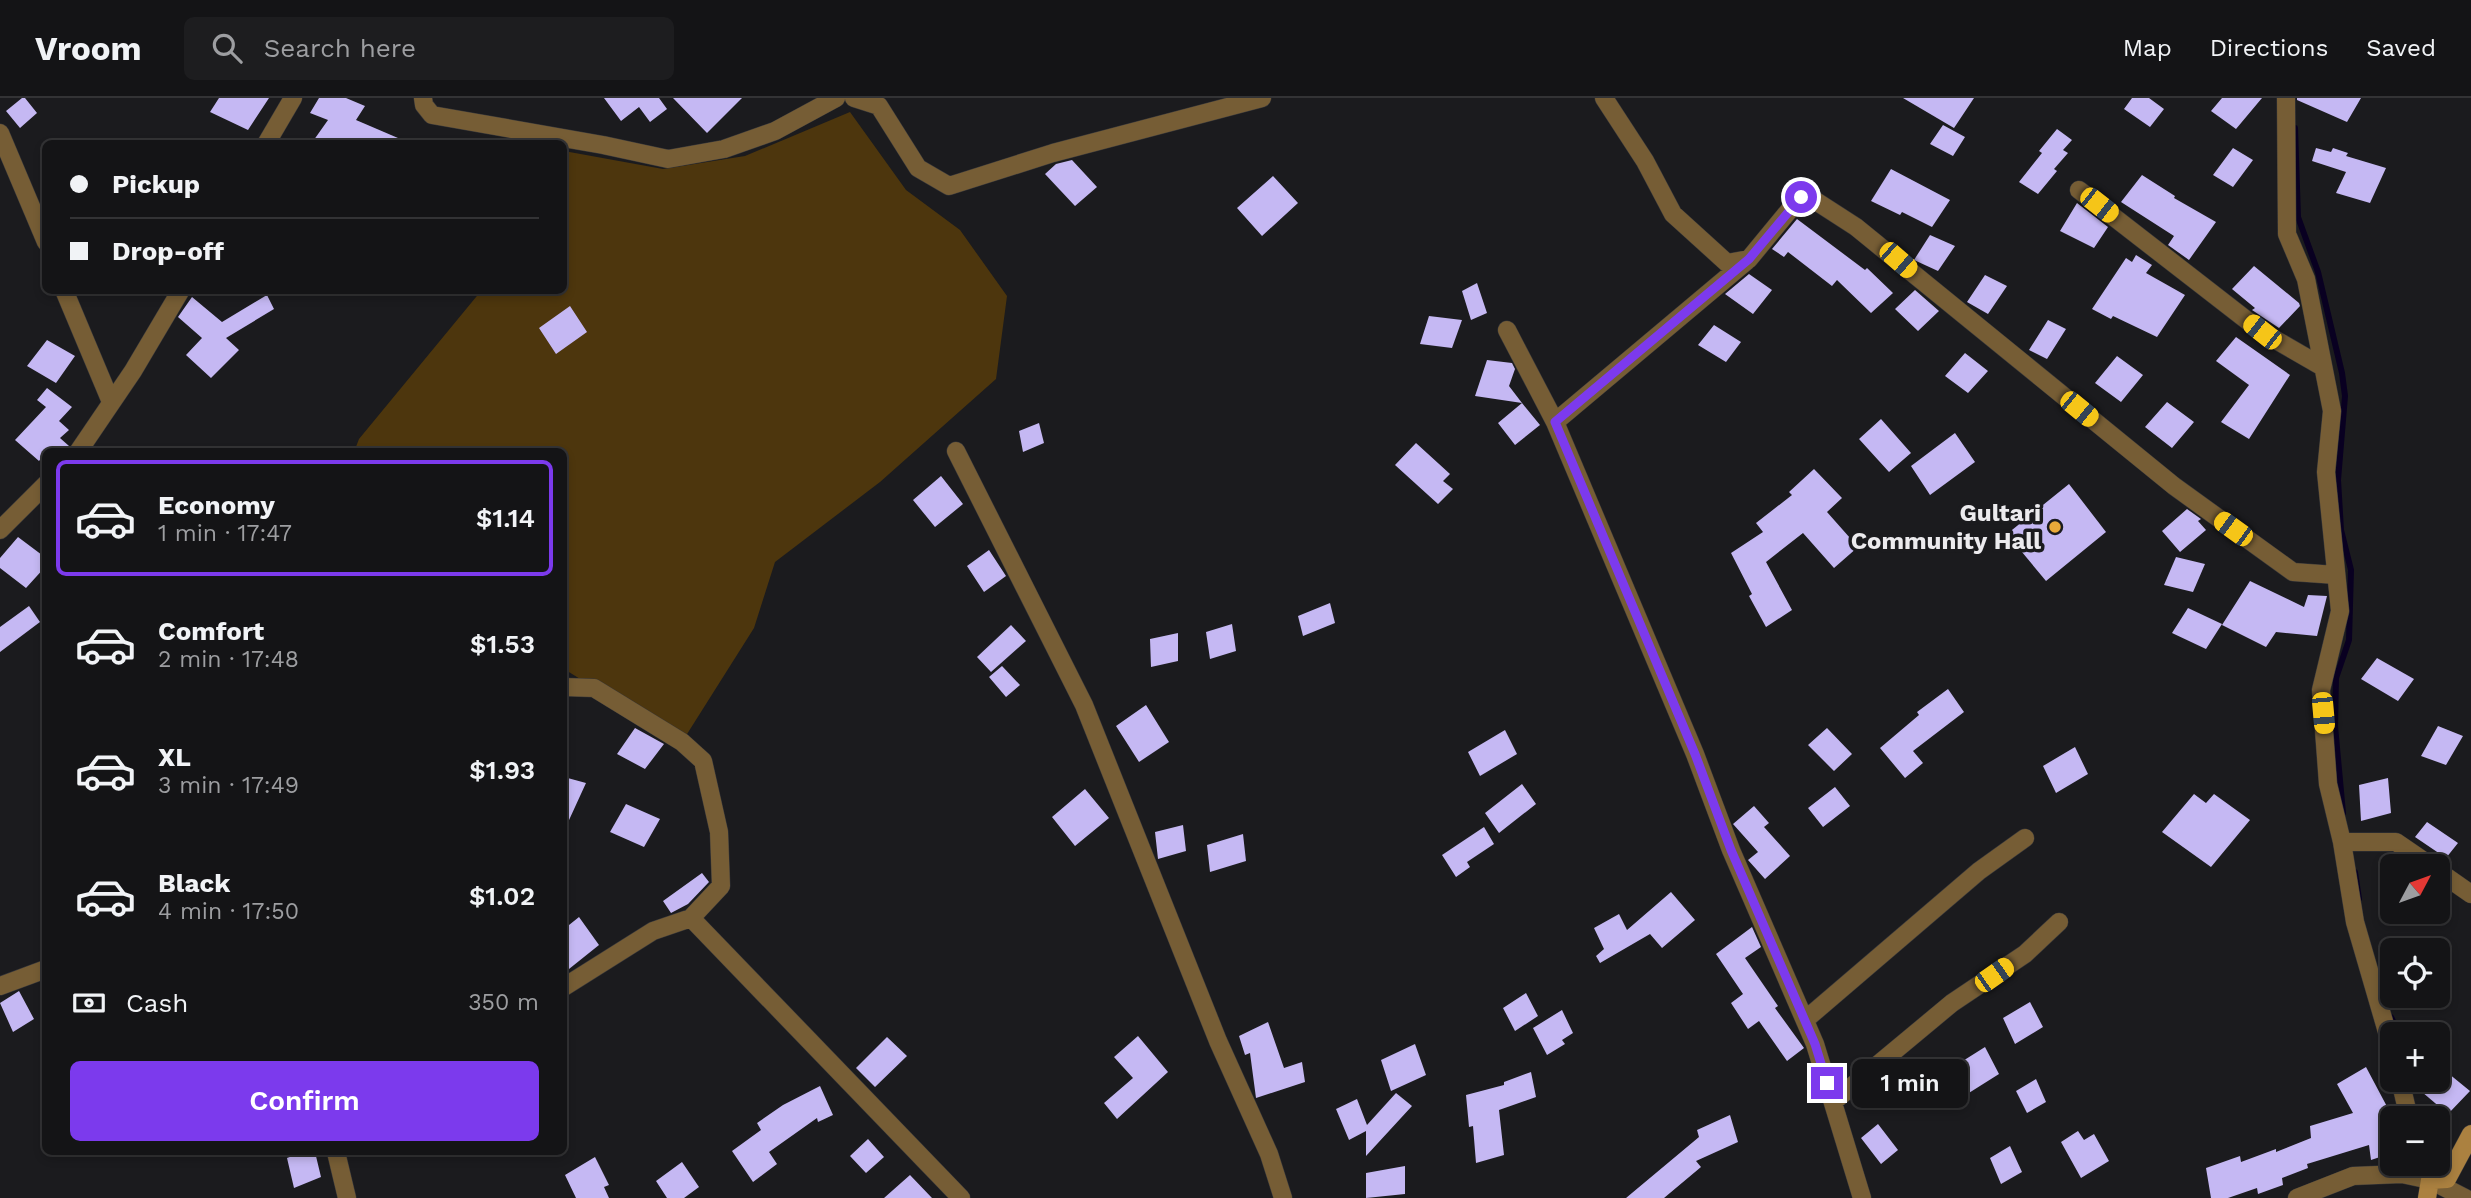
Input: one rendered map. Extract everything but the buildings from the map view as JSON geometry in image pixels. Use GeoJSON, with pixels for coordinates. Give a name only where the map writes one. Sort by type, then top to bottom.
{"type":"FeatureCollection","features":[{"type":"Feature","properties":{"kind":"street"},"geometry":{"type":"LineString","coordinates":[[268,140],[293,98]]}},
{"type":"Feature","properties":{"kind":"street"},"geometry":{"type":"LineString","coordinates":[[423,98],[424,105],[432,115],[668,159],[724,149],[775,131],[836,98]]}},
{"type":"Feature","properties":{"kind":"street"},"geometry":{"type":"LineString","coordinates":[[854,98],[879,106],[918,168],[949,186],[1053,153],[1262,98]]}},
{"type":"Feature","properties":{"kind":"street"},"geometry":{"type":"LineString","coordinates":[[1604,98],[1645,161],[1673,214],[1727,263],[1749,259]]}},
{"type":"Feature","properties":{"kind":"street"},"geometry":{"type":"LineString","coordinates":[[2286,98],[2287,234],[2306,279],[2332,411],[2326,472],[2340,611],[2321,690],[2328,784],[2342,842],[2355,922],[2384,1022]]}},
{"type":"Feature","properties":{"kind":"street"},"geometry":{"type":"LineString","coordinates":[[0,133],[42,233]]}},
{"type":"Feature","properties":{"kind":"street"},"geometry":{"type":"LineString","coordinates":[[2079,190],[2262,332],[2321,366]]}},
{"type":"Feature","properties":{"kind":"street"},"geometry":{"type":"LineString","coordinates":[[1555,422],[1749,259],[1801,197],[1808,196],[1856,227],[2174,486],[2293,572],[2336,575]]}},
{"type":"Feature","properties":{"kind":"street"},"geometry":{"type":"LineString","coordinates":[[66,294],[111,402]]}},
{"type":"Feature","properties":{"kind":"street"},"geometry":{"type":"LineString","coordinates":[[81,448],[178,294]]}},
{"type":"Feature","properties":{"kind":"street"},"geometry":{"type":"LineString","coordinates":[[1507,330],[1555,422],[1695,754],[1731,850],[1815,1044],[1862,1198]]}},
{"type":"Feature","properties":{"kind":"street"},"geometry":{"type":"LineString","coordinates":[[956,451],[1084,705],[1218,1041],[1269,1154],[1283,1198]]}},
{"type":"Feature","properties":{"kind":"street"},"geometry":{"type":"LineString","coordinates":[[0,530],[42,488]]}},
{"type":"Feature","properties":{"kind":"street"},"geometry":{"type":"LineString","coordinates":[[567,687],[594,688],[682,742],[703,761],[719,832],[721,886],[691,918],[653,931],[567,985]]}},
{"type":"Feature","properties":{"kind":"street"},"geometry":{"type":"LineString","coordinates":[[1805,1020],[1979,871],[2025,838]]}},
{"type":"Feature","properties":{"kind":"street"},"geometry":{"type":"LineString","coordinates":[[2342,842],[2396,842],[2414,854]]}},
{"type":"Feature","properties":{"kind":"street"},"geometry":{"type":"LineString","coordinates":[[2450,879],[2471,894]]}},
{"type":"Feature","properties":{"kind":"street"},"geometry":{"type":"LineString","coordinates":[[691,918],[961,1198]]}},
{"type":"Feature","properties":{"kind":"street"},"geometry":{"type":"LineString","coordinates":[[1833,1102],[1952,1003],[2025,954],[2059,922]]}},
{"type":"Feature","properties":{"kind":"street"},"geometry":{"type":"LineString","coordinates":[[0,986],[42,970]]}},
{"type":"Feature","properties":{"kind":"street"},"geometry":{"type":"LineString","coordinates":[[2429,1189],[2447,1179],[2471,1134]]}},
{"type":"Feature","properties":{"kind":"street"},"geometry":{"type":"LineString","coordinates":[[337,1155],[347,1198]]}},
{"type":"Feature","properties":{"kind":"street"},"geometry":{"type":"LineString","coordinates":[[2297,1198],[2353,1176],[2402,1174],[2429,1189],[2465,1198]]}},
{"type":"Feature","properties":{"kind":"shaded area"},"geometry":{"type":"Polygon","coordinates":[[[850,112],[906,190],[960,230],[1007,296],[996,379],[880,482],[775,562],[754,628],[682,742],[567,671],[567,448],[356,448],[359,439],[479,294],[567,294],[567,152],[663,169],[745,156],[850,112]]]}},
{"type":"Feature","properties":{"kind":"waterway"},"geometry":{"type":"LineString","coordinates":[[2295,128],[2298,217],[2318,272],[2345,396],[2338,480],[2341,530],[2351,570],[2349,640],[2336,678],[2335,726],[2343,813]]}},
{"type":"Feature","properties":{"kind":"waterway"},"geometry":{"type":"LineString","coordinates":[[2355,872],[2359,899]]}},
{"type":"Feature","properties":{"kind":"waterway"},"geometry":{"type":"LineString","coordinates":[[2391,1017],[2393,1022]]}},
{"type":"Feature","properties":{"kind":"place","name":"Gultari Community Hall"},"geometry":{"type":"Point","coordinates":[2055,527]}},
{"type":"Feature","properties":{"kind":"route"},"geometry":{"type":"LineString","coordinates":[[1801,197],[1749,259],[1555,422],[1695,754],[1731,850],[1815,1044],[1827,1083]]}}]}
